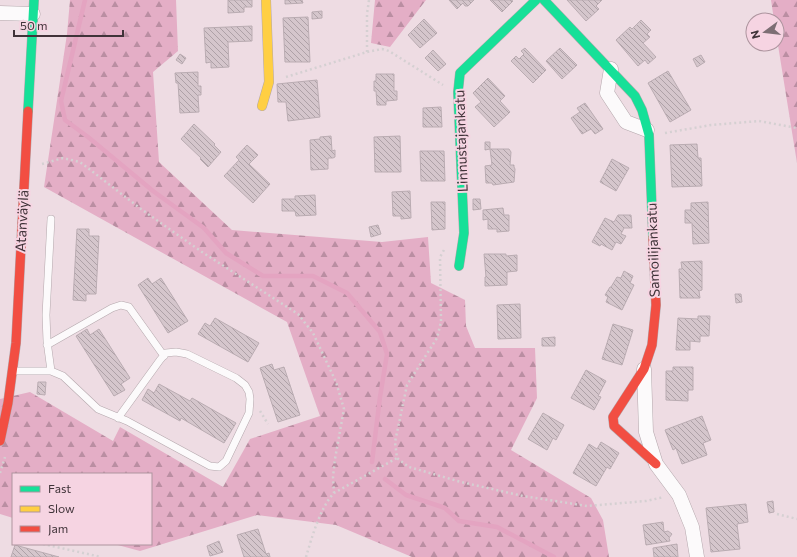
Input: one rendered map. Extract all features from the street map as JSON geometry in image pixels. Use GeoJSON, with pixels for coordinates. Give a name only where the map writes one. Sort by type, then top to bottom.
{"type":"FeatureCollection","features":[{"type":"Feature","properties":{"kind":"street"},"geometry":{"type":"LineString","coordinates":[[262,106],[269,82],[266,0]]}},
{"type":"Feature","properties":{"kind":"street","name":"Linnustajankatu"},"geometry":{"type":"LineString","coordinates":[[460,266],[464,233],[458,92],[460,73],[536,0]]}},
{"type":"Feature","properties":{"kind":"street","name":"Samoilijankatu"},"geometry":{"type":"LineString","coordinates":[[544,0],[611,69],[635,96],[642,110],[648,132],[656,305],[652,345],[644,369],[613,416],[614,426],[656,464],[679,494],[692,527],[696,557]]}},
{"type":"Feature","properties":{"kind":"street"},"geometry":{"type":"LineString","coordinates":[[0,13],[34,7]]}},
{"type":"Feature","properties":{"kind":"street","name":"Atanväylä"},"geometry":{"type":"LineString","coordinates":[[0,441],[13,371],[16,343],[34,7]]}},
{"type":"Feature","properties":{"kind":"street"},"geometry":{"type":"LineString","coordinates":[[611,69],[607,93],[626,122],[648,132]]}},
{"type":"Feature","properties":{"kind":"street","name":"Samoilijankatu"},"geometry":{"type":"LineString","coordinates":[[644,369],[646,432],[656,464]]}},
{"type":"Feature","properties":{"kind":"lane"},"geometry":{"type":"LineString","coordinates":[[51,219],[46,315],[47,345],[51,371]]}},
{"type":"Feature","properties":{"kind":"lane"},"geometry":{"type":"LineString","coordinates":[[47,345],[112,308],[121,305],[129,307],[164,356]]}},
{"type":"Feature","properties":{"kind":"lane"},"geometry":{"type":"LineString","coordinates":[[13,371],[51,371],[63,376],[98,409],[210,466],[219,467],[226,461],[249,412],[251,402],[249,392],[236,378],[187,354],[176,352],[166,353],[118,418]]}},
{"type":"Feature","properties":{"kind":"path"},"geometry":{"type":"LineString","coordinates":[[367,52],[367,14],[369,0]]}},
{"type":"Feature","properties":{"kind":"path"},"geometry":{"type":"LineString","coordinates":[[269,82],[367,52],[382,49],[389,51],[458,92]]}},
{"type":"Feature","properties":{"kind":"path"},"geometry":{"type":"LineString","coordinates":[[648,132],[759,121],[797,128]]}},
{"type":"Feature","properties":{"kind":"path"},"geometry":{"type":"LineString","coordinates":[[36,166],[63,158],[80,162],[141,209],[202,252],[298,314],[313,333],[336,382],[344,409],[335,460],[333,477],[334,493]]}},
{"type":"Feature","properties":{"kind":"path"},"geometry":{"type":"LineString","coordinates":[[440,271],[441,322],[437,338],[407,385],[395,442],[398,458],[409,467],[462,482],[523,496],[587,506],[646,501],[679,494]]}},
{"type":"Feature","properties":{"kind":"path"},"geometry":{"type":"LineString","coordinates":[[306,557],[315,529],[328,501],[334,493],[398,458]]}},
{"type":"Feature","properties":{"kind":"path"},"geometry":{"type":"LineString","coordinates":[[777,514],[797,519]]}},
{"type":"Feature","properties":{"kind":"path"},"geometry":{"type":"LineString","coordinates":[[47,545],[101,557]]}},
{"type":"Feature","properties":{"kind":"green space"},"geometry":{"type":"Polygon","coordinates":[[[70,0],[176,0],[178,51],[153,72],[159,162],[232,230],[382,242],[428,237],[431,283],[465,300],[466,326],[475,348],[535,348],[537,398],[511,450],[591,498],[603,520],[609,557],[412,557],[336,525],[257,515],[140,551],[118,545],[152,545],[152,473],[12,473],[12,518],[0,514],[0,399],[30,392],[113,441],[120,427],[223,487],[250,439],[320,416],[287,322],[44,187],[67,34],[70,0]]]}},
{"type":"Feature","properties":{"kind":"green space"},"geometry":{"type":"Polygon","coordinates":[[[375,0],[426,0],[390,47],[371,43],[375,0]]]}},
{"type":"Feature","properties":{"kind":"green space"},"geometry":{"type":"Polygon","coordinates":[[[771,0],[797,0],[797,163],[779,52],[785,52],[785,12],[773,12],[771,0]]]}},
{"type":"Feature","properties":{"kind":"building"},"geometry":{"type":"Polygon","coordinates":[[[228,0],[252,0],[252,7],[244,7],[244,12],[228,13],[228,0]]]}},
{"type":"Feature","properties":{"kind":"building"},"geometry":{"type":"Polygon","coordinates":[[[285,0],[302,0],[303,3],[285,4],[285,0]]]}},
{"type":"Feature","properties":{"kind":"building"},"geometry":{"type":"Polygon","coordinates":[[[449,0],[474,0],[468,6],[465,6],[463,3],[457,9],[449,0]]]}},
{"type":"Feature","properties":{"kind":"building"},"geometry":{"type":"Polygon","coordinates":[[[490,0],[511,0],[513,1],[502,12],[490,0]]]}},
{"type":"Feature","properties":{"kind":"building"},"geometry":{"type":"Polygon","coordinates":[[[567,0],[602,0],[596,6],[599,9],[586,21],[567,0]]]}},
{"type":"Feature","properties":{"kind":"building"},"geometry":{"type":"Polygon","coordinates":[[[322,11],[322,18],[312,19],[312,12],[322,11]]]}},
{"type":"Feature","properties":{"kind":"building"},"geometry":{"type":"Polygon","coordinates":[[[308,17],[310,62],[285,62],[283,18],[308,17]]]}},
{"type":"Feature","properties":{"kind":"building"},"geometry":{"type":"Polygon","coordinates":[[[424,19],[437,33],[420,48],[408,35],[424,19]]]}},
{"type":"Feature","properties":{"kind":"building"},"geometry":{"type":"Polygon","coordinates":[[[641,20],[651,30],[647,34],[650,37],[643,43],[656,57],[648,64],[645,60],[638,66],[616,40],[630,27],[632,29],[641,20]]]}},
{"type":"Feature","properties":{"kind":"building"},"geometry":{"type":"Polygon","coordinates":[[[252,26],[252,41],[228,42],[229,67],[211,68],[211,62],[206,63],[204,28],[252,26]]]}},
{"type":"Feature","properties":{"kind":"building"},"geometry":{"type":"Polygon","coordinates":[[[525,48],[546,70],[533,83],[511,61],[516,56],[519,59],[524,54],[521,51],[525,48]]]}},
{"type":"Feature","properties":{"kind":"building"},"geometry":{"type":"Polygon","coordinates":[[[560,48],[577,65],[562,79],[546,61],[560,48]]]}},
{"type":"Feature","properties":{"kind":"building"},"geometry":{"type":"Polygon","coordinates":[[[433,50],[446,64],[438,71],[425,58],[433,50]]]}},
{"type":"Feature","properties":{"kind":"building"},"geometry":{"type":"Polygon","coordinates":[[[180,54],[186,58],[182,64],[176,60],[180,54]]]}},
{"type":"Feature","properties":{"kind":"building"},"geometry":{"type":"Polygon","coordinates":[[[701,55],[705,62],[697,67],[693,59],[701,55]]]}},
{"type":"Feature","properties":{"kind":"building"},"geometry":{"type":"Polygon","coordinates":[[[668,71],[691,110],[670,122],[648,83],[668,71]]]}},
{"type":"Feature","properties":{"kind":"building"},"geometry":{"type":"Polygon","coordinates":[[[198,72],[198,86],[201,86],[201,95],[198,95],[199,112],[180,113],[178,83],[176,83],[175,73],[198,72]]]}},
{"type":"Feature","properties":{"kind":"building"},"geometry":{"type":"Polygon","coordinates":[[[376,74],[394,74],[394,91],[397,91],[397,100],[386,101],[386,105],[377,105],[376,91],[374,91],[376,74]]]}},
{"type":"Feature","properties":{"kind":"building"},"geometry":{"type":"Polygon","coordinates":[[[488,78],[505,96],[500,101],[510,112],[494,127],[475,107],[481,102],[473,93],[488,78]]]}},
{"type":"Feature","properties":{"kind":"building"},"geometry":{"type":"Polygon","coordinates":[[[317,80],[320,117],[288,121],[286,102],[278,102],[277,84],[317,80]]]}},
{"type":"Feature","properties":{"kind":"building"},"geometry":{"type":"Polygon","coordinates":[[[585,103],[603,129],[595,134],[591,129],[582,134],[571,118],[580,112],[577,108],[585,103]]]}},
{"type":"Feature","properties":{"kind":"building"},"geometry":{"type":"Polygon","coordinates":[[[441,107],[442,127],[423,127],[423,108],[441,107]]]}},
{"type":"Feature","properties":{"kind":"building"},"geometry":{"type":"Polygon","coordinates":[[[194,124],[215,144],[214,145],[221,152],[208,167],[200,159],[201,158],[181,139],[194,124]]]}},
{"type":"Feature","properties":{"kind":"building"},"geometry":{"type":"Polygon","coordinates":[[[331,136],[332,151],[335,150],[335,157],[328,158],[328,169],[311,170],[310,140],[331,136]]]}},
{"type":"Feature","properties":{"kind":"building"},"geometry":{"type":"Polygon","coordinates":[[[400,136],[401,172],[375,172],[374,137],[400,136]]]}},
{"type":"Feature","properties":{"kind":"building"},"geometry":{"type":"Polygon","coordinates":[[[485,142],[490,142],[490,149],[485,150],[485,142]]]}},
{"type":"Feature","properties":{"kind":"building"},"geometry":{"type":"Polygon","coordinates":[[[697,144],[698,158],[701,158],[702,186],[672,187],[670,145],[697,144]]]}},
{"type":"Feature","properties":{"kind":"building"},"geometry":{"type":"Polygon","coordinates":[[[247,145],[258,155],[249,164],[270,184],[253,203],[224,176],[239,160],[236,157],[247,145]]]}},
{"type":"Feature","properties":{"kind":"building"},"geometry":{"type":"Polygon","coordinates":[[[490,149],[509,149],[511,152],[510,165],[514,165],[515,169],[514,182],[493,185],[492,183],[486,183],[485,166],[492,165],[490,149]]]}},
{"type":"Feature","properties":{"kind":"building"},"geometry":{"type":"Polygon","coordinates":[[[420,151],[444,151],[445,181],[421,181],[420,151]]]}},
{"type":"Feature","properties":{"kind":"building"},"geometry":{"type":"Polygon","coordinates":[[[612,159],[629,168],[616,191],[600,182],[612,159]]]}},
{"type":"Feature","properties":{"kind":"building"},"geometry":{"type":"Polygon","coordinates":[[[410,191],[411,218],[401,219],[401,216],[393,216],[392,192],[410,191]]]}},
{"type":"Feature","properties":{"kind":"building"},"geometry":{"type":"Polygon","coordinates":[[[315,195],[316,215],[296,216],[295,211],[282,211],[282,199],[295,199],[295,196],[315,195]]]}},
{"type":"Feature","properties":{"kind":"building"},"geometry":{"type":"Polygon","coordinates":[[[473,199],[480,199],[481,209],[473,210],[473,199]]]}},
{"type":"Feature","properties":{"kind":"building"},"geometry":{"type":"Polygon","coordinates":[[[431,202],[445,202],[445,229],[432,230],[431,202]]]}},
{"type":"Feature","properties":{"kind":"building"},"geometry":{"type":"Polygon","coordinates":[[[708,202],[709,243],[693,244],[692,223],[685,223],[685,210],[691,210],[691,203],[708,202]]]}},
{"type":"Feature","properties":{"kind":"building"},"geometry":{"type":"Polygon","coordinates":[[[503,208],[504,215],[509,215],[509,231],[497,232],[497,229],[488,229],[488,219],[483,220],[483,210],[503,208]]]}},
{"type":"Feature","properties":{"kind":"building"},"geometry":{"type":"Polygon","coordinates":[[[618,215],[631,215],[632,228],[624,228],[621,234],[626,236],[621,244],[616,242],[612,250],[601,244],[600,246],[592,242],[605,218],[614,222],[618,215]]]}},
{"type":"Feature","properties":{"kind":"building"},"geometry":{"type":"Polygon","coordinates":[[[378,225],[381,234],[371,237],[369,227],[378,225]]]}},
{"type":"Feature","properties":{"kind":"building"},"geometry":{"type":"Polygon","coordinates":[[[77,229],[89,229],[89,236],[99,236],[96,294],[86,294],[86,301],[73,300],[77,229]]]}},
{"type":"Feature","properties":{"kind":"building"},"geometry":{"type":"Polygon","coordinates":[[[484,254],[506,254],[506,256],[517,255],[517,271],[507,272],[507,285],[485,286],[486,277],[484,254]]]}},
{"type":"Feature","properties":{"kind":"building"},"geometry":{"type":"Polygon","coordinates":[[[702,261],[702,290],[699,291],[700,298],[680,298],[679,269],[682,269],[681,262],[702,261]]]}},
{"type":"Feature","properties":{"kind":"building"},"geometry":{"type":"Polygon","coordinates":[[[624,271],[633,276],[630,283],[634,285],[622,310],[606,302],[608,297],[605,295],[617,277],[621,278],[624,271]]]}},
{"type":"Feature","properties":{"kind":"building"},"geometry":{"type":"Polygon","coordinates":[[[148,278],[152,284],[161,278],[188,321],[168,333],[138,285],[148,278]]]}},
{"type":"Feature","properties":{"kind":"building"},"geometry":{"type":"Polygon","coordinates":[[[735,294],[741,294],[742,302],[736,303],[735,294]]]}},
{"type":"Feature","properties":{"kind":"building"},"geometry":{"type":"Polygon","coordinates":[[[520,304],[521,338],[498,339],[497,305],[520,304]]]}},
{"type":"Feature","properties":{"kind":"building"},"geometry":{"type":"Polygon","coordinates":[[[698,316],[710,316],[709,336],[700,336],[700,342],[690,341],[690,350],[676,350],[678,318],[698,319],[698,316]]]}},
{"type":"Feature","properties":{"kind":"building"},"geometry":{"type":"Polygon","coordinates":[[[215,318],[259,343],[248,362],[198,334],[205,323],[210,326],[215,318]]]}},
{"type":"Feature","properties":{"kind":"building"},"geometry":{"type":"Polygon","coordinates":[[[613,324],[633,330],[622,365],[602,359],[613,324]]]}},
{"type":"Feature","properties":{"kind":"building"},"geometry":{"type":"Polygon","coordinates":[[[87,329],[90,335],[99,329],[130,378],[121,384],[125,390],[114,396],[76,336],[87,329]]]}},
{"type":"Feature","properties":{"kind":"building"},"geometry":{"type":"Polygon","coordinates":[[[555,337],[555,346],[542,346],[542,338],[555,337]]]}},
{"type":"Feature","properties":{"kind":"building"},"geometry":{"type":"Polygon","coordinates":[[[272,364],[274,370],[284,367],[300,415],[278,422],[260,368],[272,364]]]}},
{"type":"Feature","properties":{"kind":"building"},"geometry":{"type":"Polygon","coordinates":[[[673,367],[693,367],[693,390],[688,390],[688,401],[666,400],[666,371],[673,371],[673,367]]]}},
{"type":"Feature","properties":{"kind":"building"},"geometry":{"type":"Polygon","coordinates":[[[586,370],[606,381],[598,396],[601,397],[594,410],[571,398],[586,370]]]}},
{"type":"Feature","properties":{"kind":"building"},"geometry":{"type":"Polygon","coordinates":[[[38,382],[46,382],[45,395],[37,394],[38,382]]]}},
{"type":"Feature","properties":{"kind":"building"},"geometry":{"type":"Polygon","coordinates":[[[159,384],[190,401],[192,398],[236,423],[224,443],[181,418],[180,421],[142,400],[148,389],[154,393],[159,384]]]}},
{"type":"Feature","properties":{"kind":"building"},"geometry":{"type":"Polygon","coordinates":[[[543,413],[564,425],[556,440],[553,438],[547,450],[528,439],[543,413]]]}},
{"type":"Feature","properties":{"kind":"building"},"geometry":{"type":"Polygon","coordinates":[[[702,416],[711,440],[703,443],[707,455],[682,464],[676,448],[673,450],[665,430],[702,416]]]}},
{"type":"Feature","properties":{"kind":"building"},"geometry":{"type":"Polygon","coordinates":[[[601,442],[619,453],[610,469],[607,467],[596,486],[573,473],[589,444],[597,449],[601,442]]]}},
{"type":"Feature","properties":{"kind":"building"},"geometry":{"type":"Polygon","coordinates":[[[773,501],[774,512],[769,513],[767,502],[773,501]]]}},
{"type":"Feature","properties":{"kind":"building"},"geometry":{"type":"Polygon","coordinates":[[[746,504],[748,522],[737,524],[740,549],[711,552],[706,508],[746,504]]]}},
{"type":"Feature","properties":{"kind":"building"},"geometry":{"type":"Polygon","coordinates":[[[663,522],[664,532],[668,531],[672,534],[669,538],[670,541],[646,545],[643,525],[663,522]]]}},
{"type":"Feature","properties":{"kind":"building"},"geometry":{"type":"Polygon","coordinates":[[[258,529],[266,554],[269,553],[270,557],[244,557],[237,535],[258,529]]]}},
{"type":"Feature","properties":{"kind":"building"},"geometry":{"type":"Polygon","coordinates":[[[219,541],[223,552],[210,556],[207,546],[219,541]]]}},
{"type":"Feature","properties":{"kind":"building"},"geometry":{"type":"Polygon","coordinates":[[[677,544],[678,557],[654,557],[653,548],[677,544]]]}},
{"type":"Feature","properties":{"kind":"building"},"geometry":{"type":"Polygon","coordinates":[[[15,545],[59,557],[11,557],[15,545]]]}},
{"type":"Feature","properties":{"kind":"waterway"},"geometry":{"type":"LineString","coordinates":[[85,0],[61,101],[65,120],[88,137],[153,191],[204,228],[226,253],[263,276],[313,276],[347,293],[380,332],[387,354],[372,462]]}},
{"type":"Feature","properties":{"kind":"waterway"},"geometry":{"type":"LineString","coordinates":[[385,479],[406,495],[445,508],[459,521],[497,527],[554,557]]}},
{"type":"Feature","properties":{"kind":"traffic: fast"},"geometry":{"type":"LineString","coordinates":[[28,111],[34,0]]}},
{"type":"Feature","properties":{"kind":"traffic: fast"},"geometry":{"type":"LineString","coordinates":[[459,266],[464,233],[458,92],[460,73],[536,0]]}},
{"type":"Feature","properties":{"kind":"traffic: fast"},"geometry":{"type":"LineString","coordinates":[[544,0],[635,96],[642,110],[649,135],[653,237]]}},
{"type":"Feature","properties":{"kind":"traffic: slow"},"geometry":{"type":"LineString","coordinates":[[262,106],[269,82],[266,0]]}},
{"type":"Feature","properties":{"kind":"traffic: jam"},"geometry":{"type":"LineString","coordinates":[[0,441],[8,403],[16,343],[28,111]]}},
{"type":"Feature","properties":{"kind":"traffic: jam"},"geometry":{"type":"LineString","coordinates":[[653,237],[656,305],[652,345],[644,369],[613,417],[614,426],[656,464]]}}]}
